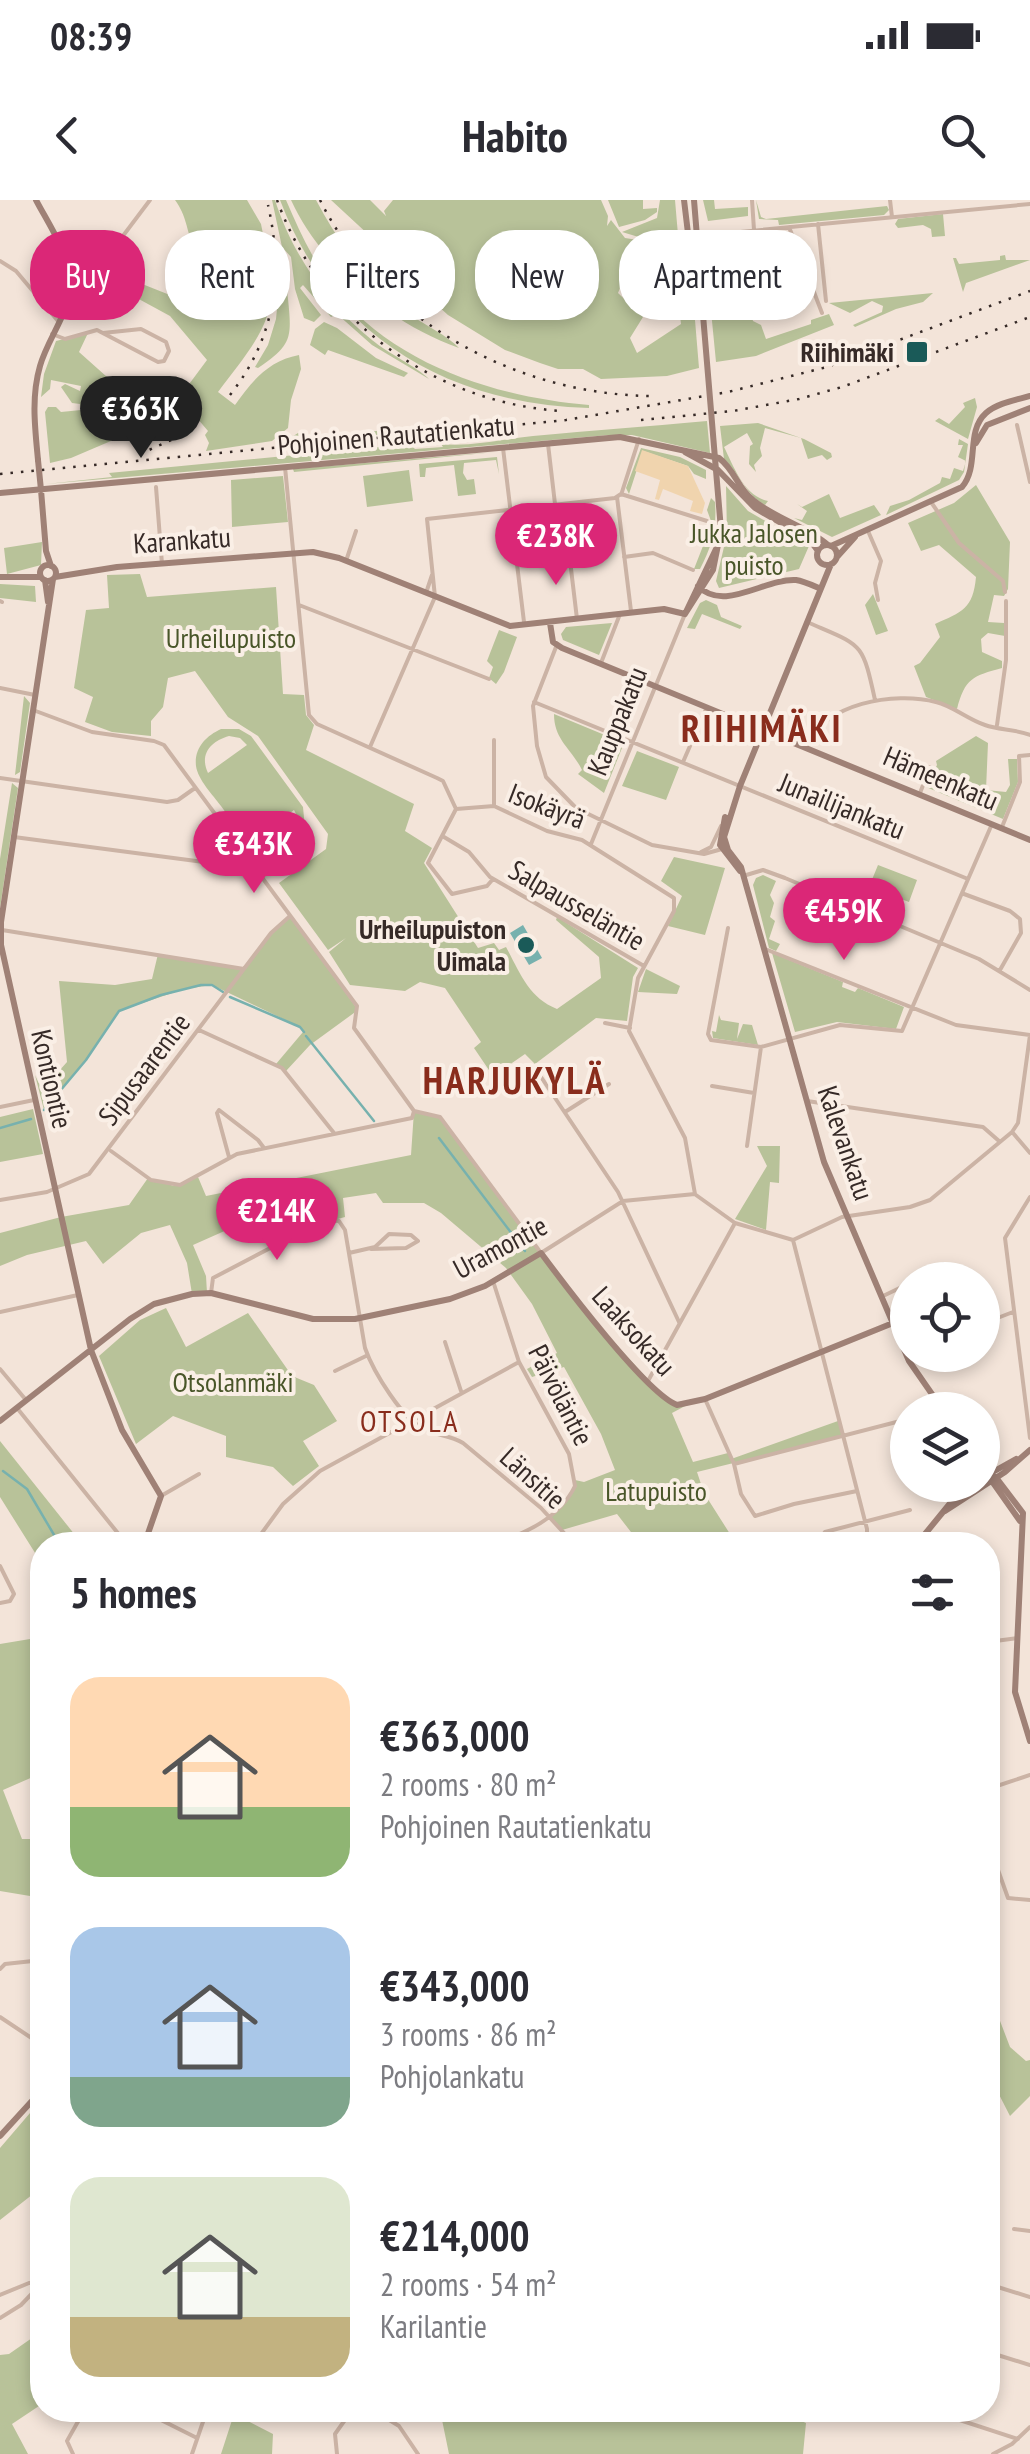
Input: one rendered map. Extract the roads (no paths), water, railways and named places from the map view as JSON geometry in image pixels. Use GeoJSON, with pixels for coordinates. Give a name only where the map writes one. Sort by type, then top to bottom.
{"type":"FeatureCollection","features":[{"type":"Feature","properties":{"kind":"street"},"geometry":{"type":"LineString","coordinates":[[36,200],[51,230]]}},
{"type":"Feature","properties":{"kind":"street"},"geometry":{"type":"LineString","coordinates":[[127,230],[150,200]]}},
{"type":"Feature","properties":{"kind":"street"},"geometry":{"type":"LineString","coordinates":[[684,200],[692,230]]}},
{"type":"Feature","properties":{"kind":"street"},"geometry":{"type":"LineString","coordinates":[[693,230],[694,200]]}},
{"type":"Feature","properties":{"kind":"street"},"geometry":{"type":"LineString","coordinates":[[752,200],[754,230],[997,203],[1030,204]]}},
{"type":"Feature","properties":{"kind":"street"},"geometry":{"type":"LineString","coordinates":[[890,200],[892,216]]}},
{"type":"Feature","properties":{"kind":"street"},"geometry":{"type":"LineString","coordinates":[[818,224],[826,301]]}},
{"type":"Feature","properties":{"kind":"street"},"geometry":{"type":"LineString","coordinates":[[790,227],[822,312]]}},
{"type":"Feature","properties":{"kind":"street"},"geometry":{"type":"LineString","coordinates":[[0,261],[16,271],[58,322]]}},
{"type":"Feature","properties":{"kind":"street","name":"Kauppakatu"},"geometry":{"type":"LineString","coordinates":[[591,844],[721,534],[704,320]]}},
{"type":"Feature","properties":{"kind":"street","name":"Kontiontie"},"geometry":{"type":"LineString","coordinates":[[58,322],[35,389],[48,602],[1,930],[6,976],[90,1350],[126,1437],[162,1496]]}},
{"type":"Feature","properties":{"kind":"street"},"geometry":{"type":"LineString","coordinates":[[52,334],[66,338],[92,330],[158,362],[164,361],[168,352],[166,342],[140,329],[103,333]]}},
{"type":"Feature","properties":{"kind":"street"},"geometry":{"type":"LineString","coordinates":[[824,576],[818,551],[965,484],[971,475],[977,427],[987,412],[1030,396]]}},
{"type":"Feature","properties":{"kind":"street"},"geometry":{"type":"LineString","coordinates":[[975,444],[987,425],[1030,408]]}},
{"type":"Feature","properties":{"kind":"street"},"geometry":{"type":"LineString","coordinates":[[1016,425],[1030,482]]}},
{"type":"Feature","properties":{"kind":"street","name":"Pohjoinen Rautatienkatu"},"geometry":{"type":"LineString","coordinates":[[0,493],[614,438],[639,439],[718,458],[729,466],[756,502],[830,546]]}},
{"type":"Feature","properties":{"kind":"street"},"geometry":{"type":"LineString","coordinates":[[631,612],[619,495],[639,439]]}},
{"type":"Feature","properties":{"kind":"street"},"geometry":{"type":"LineString","coordinates":[[548,444],[556,504]]}},
{"type":"Feature","properties":{"kind":"street"},"geometry":{"type":"LineString","coordinates":[[504,448],[524,626]]}},
{"type":"Feature","properties":{"kind":"street","name":"Pohjoinen Rautatienkatu"},"geometry":{"type":"LineString","coordinates":[[675,448],[718,470],[754,508],[809,539],[818,551]]}},
{"type":"Feature","properties":{"kind":"street"},"geometry":{"type":"LineString","coordinates":[[285,467],[309,715],[313,721],[443,781],[456,808],[428,863],[446,891],[458,894],[487,886],[493,879]]}},
{"type":"Feature","properties":{"kind":"street"},"geometry":{"type":"LineString","coordinates":[[156,487],[162,564]]}},
{"type":"Feature","properties":{"kind":"street"},"geometry":{"type":"LineString","coordinates":[[370,747],[435,597],[427,519],[619,495],[707,522]]}},
{"type":"Feature","properties":{"kind":"street"},"geometry":{"type":"LineString","coordinates":[[931,502],[959,543],[1003,581],[1005,592]]}},
{"type":"Feature","properties":{"kind":"street"},"geometry":{"type":"LineString","coordinates":[[346,561],[356,530]]}},
{"type":"Feature","properties":{"kind":"street"},"geometry":{"type":"LineString","coordinates":[[868,531],[880,561],[875,583],[878,600]]}},
{"type":"Feature","properties":{"kind":"street"},"geometry":{"type":"LineString","coordinates":[[719,847],[721,826],[824,576],[855,537]]}},
{"type":"Feature","properties":{"kind":"street"},"geometry":{"type":"LineString","coordinates":[[830,546],[834,561]]}},
{"type":"Feature","properties":{"kind":"street"},"geometry":{"type":"LineString","coordinates":[[516,559],[570,552],[577,619]]}},
{"type":"Feature","properties":{"kind":"street"},"geometry":{"type":"LineString","coordinates":[[293,554],[320,553],[346,561],[506,625],[664,609],[685,614]]}},
{"type":"Feature","properties":{"kind":"street"},"geometry":{"type":"LineString","coordinates":[[624,557],[652,553],[693,570]]}},
{"type":"Feature","properties":{"kind":"street","name":"Karankatu"},"geometry":{"type":"LineString","coordinates":[[0,577],[293,554]]}},
{"type":"Feature","properties":{"kind":"street"},"geometry":{"type":"LineString","coordinates":[[820,562],[834,561]]}},
{"type":"Feature","properties":{"kind":"street"},"geometry":{"type":"LineString","coordinates":[[426,593],[434,570]]}},
{"type":"Feature","properties":{"kind":"street"},"geometry":{"type":"LineString","coordinates":[[702,587],[714,596],[791,580],[819,588]]}},
{"type":"Feature","properties":{"kind":"street"},"geometry":{"type":"LineString","coordinates":[[996,728],[1006,660],[1006,601]]}},
{"type":"Feature","properties":{"kind":"street"},"geometry":{"type":"LineString","coordinates":[[299,604],[489,679]]}},
{"type":"Feature","properties":{"kind":"street"},"geometry":{"type":"LineString","coordinates":[[601,664],[620,614]]}},
{"type":"Feature","properties":{"kind":"street"},"geometry":{"type":"LineString","coordinates":[[552,622],[557,645],[534,702],[537,746],[546,777],[576,808],[659,847],[712,854],[719,847],[735,798]]}},
{"type":"Feature","properties":{"kind":"street"},"geometry":{"type":"LineString","coordinates":[[807,622],[858,645],[867,661],[875,700]]}},
{"type":"Feature","properties":{"kind":"street","name":"Hämeenkatu"},"geometry":{"type":"LineString","coordinates":[[557,645],[1030,840]]}},
{"type":"Feature","properties":{"kind":"street"},"geometry":{"type":"LineString","coordinates":[[0,688],[35,695]]}},
{"type":"Feature","properties":{"kind":"street"},"geometry":{"type":"LineString","coordinates":[[806,747],[816,730],[847,709],[875,700],[932,700],[996,728],[1030,735]]}},
{"type":"Feature","properties":{"kind":"street","name":"Junailijankatu"},"geometry":{"type":"LineString","coordinates":[[534,702],[968,878]]}},
{"type":"Feature","properties":{"kind":"street"},"geometry":{"type":"LineString","coordinates":[[683,763],[707,707]]}},
{"type":"Feature","properties":{"kind":"street"},"geometry":{"type":"LineString","coordinates":[[33,710],[102,735],[158,742],[357,1006],[354,1028],[414,1112],[412,1118],[229,1156],[192,1181],[174,1186],[151,1180],[109,1149]]}},
{"type":"Feature","properties":{"kind":"street"},"geometry":{"type":"LineString","coordinates":[[494,740],[494,806]]}},
{"type":"Feature","properties":{"kind":"street"},"geometry":{"type":"LineString","coordinates":[[1002,828],[1020,782],[1019,756],[1030,755]]}},
{"type":"Feature","properties":{"kind":"street"},"geometry":{"type":"LineString","coordinates":[[920,793],[930,767]]}},
{"type":"Feature","properties":{"kind":"street"},"geometry":{"type":"LineString","coordinates":[[0,778],[167,802],[178,800],[195,788]]}},
{"type":"Feature","properties":{"kind":"street","name":"Isokäyrä"},"geometry":{"type":"LineString","coordinates":[[456,808],[494,806],[547,831],[591,844],[674,898],[674,911],[644,966]]}},
{"type":"Feature","properties":{"kind":"street"},"geometry":{"type":"LineString","coordinates":[[728,928],[710,1040],[761,1046],[840,1025],[897,1032],[906,1027],[992,824]]}},
{"type":"Feature","properties":{"kind":"street"},"geometry":{"type":"LineString","coordinates":[[14,836],[234,866],[252,864]]}},
{"type":"Feature","properties":{"kind":"street","name":"Salpausseläntie"},"geometry":{"type":"LineString","coordinates":[[443,836],[469,852],[493,879],[644,966],[638,978],[630,1028]]}},
{"type":"Feature","properties":{"kind":"street"},"geometry":{"type":"LineString","coordinates":[[698,853],[719,847]]}},
{"type":"Feature","properties":{"kind":"street","name":"Kalevankatu"},"geometry":{"type":"LineString","coordinates":[[719,847],[741,866],[824,1162],[890,1318]]}},
{"type":"Feature","properties":{"kind":"street"},"geometry":{"type":"LineString","coordinates":[[743,876],[766,871],[941,943],[1000,970],[1030,990]]}},
{"type":"Feature","properties":{"kind":"street"},"geometry":{"type":"LineString","coordinates":[[962,894],[1012,912],[1020,919],[1021,934],[1000,970]]}},
{"type":"Feature","properties":{"kind":"street","name":"Sipusaarentie"},"geometry":{"type":"LineString","coordinates":[[0,1200],[54,1189],[90,1174],[271,933],[290,916]]}},
{"type":"Feature","properties":{"kind":"street"},"geometry":{"type":"LineString","coordinates":[[1,930],[244,969]]}},
{"type":"Feature","properties":{"kind":"street"},"geometry":{"type":"LineString","coordinates":[[605,1023],[630,1028],[685,1138],[694,1194],[735,1223],[793,1240],[847,1216],[910,1207],[930,1200],[1012,1132],[1018,1123],[1030,1034],[962,1027],[764,949]]}},
{"type":"Feature","properties":{"kind":"street"},"geometry":{"type":"LineString","coordinates":[[198,1030],[282,1068],[334,1133]]}},
{"type":"Feature","properties":{"kind":"street"},"geometry":{"type":"LineString","coordinates":[[747,1146],[761,1046]]}},
{"type":"Feature","properties":{"kind":"street"},"geometry":{"type":"LineString","coordinates":[[539,1074],[623,1201],[679,1322]]}},
{"type":"Feature","properties":{"kind":"street"},"geometry":{"type":"LineString","coordinates":[[564,1112],[609,1084]]}},
{"type":"Feature","properties":{"kind":"street"},"geometry":{"type":"LineString","coordinates":[[712,1086],[754,1093]]}},
{"type":"Feature","properties":{"kind":"street"},"geometry":{"type":"LineString","coordinates":[[1023,1089],[1030,1090]]}},
{"type":"Feature","properties":{"kind":"street"},"geometry":{"type":"LineString","coordinates":[[0,1107],[34,1100]]}},
{"type":"Feature","properties":{"kind":"street"},"geometry":{"type":"LineString","coordinates":[[807,1102],[982,1126],[999,1141]]}},
{"type":"Feature","properties":{"kind":"street"},"geometry":{"type":"LineString","coordinates":[[229,1156],[219,1110],[264,1148]]}},
{"type":"Feature","properties":{"kind":"street","name":"Laaksokatu"},"geometry":{"type":"LineString","coordinates":[[414,1112],[440,1118],[588,1314],[648,1380],[673,1404],[687,1405],[705,1399]]}},
{"type":"Feature","properties":{"kind":"street"},"geometry":{"type":"LineString","coordinates":[[1012,1132],[1030,1152]]}},
{"type":"Feature","properties":{"kind":"street","name":"Uramontie"},"geometry":{"type":"LineString","coordinates":[[0,1421],[154,1304],[211,1293],[313,1319],[361,1318],[434,1304],[492,1282],[623,1201],[694,1194]]}},
{"type":"Feature","properties":{"kind":"street"},"geometry":{"type":"LineString","coordinates":[[1030,1197],[1006,1238],[1030,1438]]}},
{"type":"Feature","properties":{"kind":"street"},"geometry":{"type":"LineString","coordinates":[[211,1293],[213,1278],[232,1266],[324,1220],[335,1219],[341,1223],[349,1253],[367,1355],[410,1418]]}},
{"type":"Feature","properties":{"kind":"street"},"geometry":{"type":"LineString","coordinates":[[648,1380],[735,1223]]}},
{"type":"Feature","properties":{"kind":"street"},"geometry":{"type":"LineString","coordinates":[[349,1253],[406,1248],[418,1242],[411,1235],[390,1234],[371,1249]]}},
{"type":"Feature","properties":{"kind":"street"},"geometry":{"type":"LineString","coordinates":[[793,1240],[866,1532]]}},
{"type":"Feature","properties":{"kind":"street","name":"Päivöläntie"},"geometry":{"type":"LineString","coordinates":[[492,1282],[519,1362],[573,1465],[573,1490],[549,1516]]}},
{"type":"Feature","properties":{"kind":"street"},"geometry":{"type":"LineString","coordinates":[[881,1296],[890,1292]]}},
{"type":"Feature","properties":{"kind":"street"},"geometry":{"type":"LineString","coordinates":[[0,1312],[78,1296]]}},
{"type":"Feature","properties":{"kind":"street"},"geometry":{"type":"LineString","coordinates":[[1000,1317],[1014,1312]]}},
{"type":"Feature","properties":{"kind":"street"},"geometry":{"type":"LineString","coordinates":[[857,1491],[753,1515],[740,1494],[734,1464],[705,1399],[890,1324]]}},
{"type":"Feature","properties":{"kind":"street"},"geometry":{"type":"LineString","coordinates":[[444,1342],[462,1392]]}},
{"type":"Feature","properties":{"kind":"street"},"geometry":{"type":"LineString","coordinates":[[335,1371],[367,1355]]}},
{"type":"Feature","properties":{"kind":"street"},"geometry":{"type":"LineString","coordinates":[[262,1532],[310,1478],[410,1418],[519,1362]]}},
{"type":"Feature","properties":{"kind":"street"},"geometry":{"type":"LineString","coordinates":[[0,1369],[26,1400]]}},
{"type":"Feature","properties":{"kind":"street"},"geometry":{"type":"LineString","coordinates":[[16,1408],[117,1532]]}},
{"type":"Feature","properties":{"kind":"street","name":"Länsitie"},"geometry":{"type":"LineString","coordinates":[[410,1418],[424,1430],[453,1436],[463,1443],[563,1532]]}},
{"type":"Feature","properties":{"kind":"street"},"geometry":{"type":"LineString","coordinates":[[734,1464],[890,1424]]}},
{"type":"Feature","properties":{"kind":"street"},"geometry":{"type":"LineString","coordinates":[[1000,1469],[1030,1450]]}},
{"type":"Feature","properties":{"kind":"street"},"geometry":{"type":"LineString","coordinates":[[149,1532],[162,1496],[199,1474]]}},
{"type":"Feature","properties":{"kind":"street"},"geometry":{"type":"LineString","coordinates":[[1000,1490],[1018,1514],[1024,1532],[1024,1607],[1015,1692],[1030,1741]]}},
{"type":"Feature","properties":{"kind":"street"},"geometry":{"type":"LineString","coordinates":[[927,1532],[954,1502]]}},
{"type":"Feature","properties":{"kind":"street"},"geometry":{"type":"LineString","coordinates":[[945,1511],[956,1502]]}},
{"type":"Feature","properties":{"kind":"street"},"geometry":{"type":"LineString","coordinates":[[826,1532],[910,1510]]}},
{"type":"Feature","properties":{"kind":"street"},"geometry":{"type":"LineString","coordinates":[[527,1532],[549,1516]]}},
{"type":"Feature","properties":{"kind":"street"},"geometry":{"type":"LineString","coordinates":[[0,1566],[14,1594],[10,1601],[0,1603]]}},
{"type":"Feature","properties":{"kind":"street"},"geometry":{"type":"LineString","coordinates":[[1000,1640],[1018,1638]]}},
{"type":"Feature","properties":{"kind":"street"},"geometry":{"type":"LineString","coordinates":[[1000,1785],[1030,1775]]}},
{"type":"Feature","properties":{"kind":"street"},"geometry":{"type":"LineString","coordinates":[[1000,1876],[1008,1898],[1030,1900]]}},
{"type":"Feature","properties":{"kind":"street"},"geometry":{"type":"LineString","coordinates":[[0,1970],[5,1964],[30,1961]]}},
{"type":"Feature","properties":{"kind":"street"},"geometry":{"type":"LineString","coordinates":[[0,2017],[30,2037]]}},
{"type":"Feature","properties":{"kind":"street"},"geometry":{"type":"LineString","coordinates":[[0,2136],[30,2103]]}},
{"type":"Feature","properties":{"kind":"street"},"geometry":{"type":"LineString","coordinates":[[1014,2228],[1030,2231]]}},
{"type":"Feature","properties":{"kind":"street"},"geometry":{"type":"LineString","coordinates":[[0,2295],[30,2284]]}},
{"type":"Feature","properties":{"kind":"street"},"geometry":{"type":"LineString","coordinates":[[1000,2288],[1030,2297]]}},
{"type":"Feature","properties":{"kind":"street"},"geometry":{"type":"LineString","coordinates":[[0,2318],[30,2295]]}},
{"type":"Feature","properties":{"kind":"street"},"geometry":{"type":"LineString","coordinates":[[1000,2356],[1030,2366]]}},
{"type":"Feature","properties":{"kind":"street"},"geometry":{"type":"LineString","coordinates":[[73,2454],[66,2441],[78,2422]]}},
{"type":"Feature","properties":{"kind":"street"},"geometry":{"type":"LineString","coordinates":[[164,2422],[197,2438]]}},
{"type":"Feature","properties":{"kind":"street"},"geometry":{"type":"LineString","coordinates":[[192,2454],[203,2422]]}},
{"type":"Feature","properties":{"kind":"street"},"geometry":{"type":"LineString","coordinates":[[337,2454],[335,2434],[344,2422]]}},
{"type":"Feature","properties":{"kind":"street"},"geometry":{"type":"LineString","coordinates":[[392,2422],[418,2454]]}},
{"type":"Feature","properties":{"kind":"street"},"geometry":{"type":"LineString","coordinates":[[966,2422],[1018,2439]]}},
{"type":"Feature","properties":{"kind":"street"},"geometry":{"type":"LineString","coordinates":[[993,2454],[1030,2427]]}},
{"type":"Feature","properties":{"kind":"water","name":"Urheilupuiston Uimala"},"geometry":{"type":"Polygon","coordinates":[[[523,925],[542,958],[529,965],[510,933],[523,925]]]}},
{"type":"Feature","properties":{"kind":"waterway"},"geometry":{"type":"LineString","coordinates":[[44,1110],[86,1060],[119,1011],[201,985],[212,985],[223,992]]}},
{"type":"Feature","properties":{"kind":"waterway"},"geometry":{"type":"LineString","coordinates":[[230,997],[304,1032]]}},
{"type":"Feature","properties":{"kind":"waterway"},"geometry":{"type":"LineString","coordinates":[[306,1036],[374,1121]]}},
{"type":"Feature","properties":{"kind":"waterway"},"geometry":{"type":"LineString","coordinates":[[0,1128],[31,1119]]}},
{"type":"Feature","properties":{"kind":"waterway"},"geometry":{"type":"LineString","coordinates":[[439,1138],[525,1251]]}},
{"type":"Feature","properties":{"kind":"waterway"},"geometry":{"type":"LineString","coordinates":[[3,1471],[27,1489],[52,1532]]}},
{"type":"Feature","properties":{"kind":"railway"},"geometry":{"type":"LineString","coordinates":[[277,200],[322,283],[352,318],[388,348],[426,372],[469,391],[514,404],[561,411]]}},
{"type":"Feature","properties":{"kind":"railway"},"geometry":{"type":"LineString","coordinates":[[320,200],[346,243],[378,282],[416,315],[458,343],[552,382],[652,396]]}},
{"type":"Feature","properties":{"kind":"railway"},"geometry":{"type":"LineString","coordinates":[[230,395],[257,351],[272,305],[275,256],[268,205]]}},
{"type":"Feature","properties":{"kind":"railway"},"geometry":{"type":"LineString","coordinates":[[0,474],[566,420],[728,392],[827,367],[1030,291]]}},
{"type":"Feature","properties":{"kind":"railway"},"geometry":{"type":"LineString","coordinates":[[641,420],[733,411],[799,399],[842,387],[1030,317]]}},
{"type":"Feature","properties":{"kind":"railway"},"geometry":{"type":"LineString","coordinates":[[140,454],[185,434]]}},
{"type":"Feature","properties":{"kind":"place","name":"Riihimäki"},"geometry":{"type":"Point","coordinates":[917,352]}},
{"type":"Feature","properties":{"kind":"place","name":"Urheilupuiston Uimala"},"geometry":{"type":"Point","coordinates":[526,945]}},
{"type":"Feature","properties":{"kind":"district","name":"RIIHIMÄKI"},"geometry":{"type":"Point","coordinates":[762,729]}},
{"type":"Feature","properties":{"kind":"district","name":"HARJUKYLÄ"},"geometry":{"type":"Point","coordinates":[515,1081]}},
{"type":"Feature","properties":{"kind":"district","name":"OTSOLA"},"geometry":{"type":"Point","coordinates":[410,1422]}},
{"type":"Feature","properties":{"kind":"park label","name":"Jukka Jalosen puisto"},"geometry":{"type":"Point","coordinates":[754,549]}},
{"type":"Feature","properties":{"kind":"park label","name":"Urheilupuisto"},"geometry":{"type":"Point","coordinates":[231,638]}},
{"type":"Feature","properties":{"kind":"park label","name":"Otsolanmäki"},"geometry":{"type":"Point","coordinates":[233,1382]}},
{"type":"Feature","properties":{"kind":"park label","name":"Latupuisto"},"geometry":{"type":"Point","coordinates":[656,1491]}}]}
